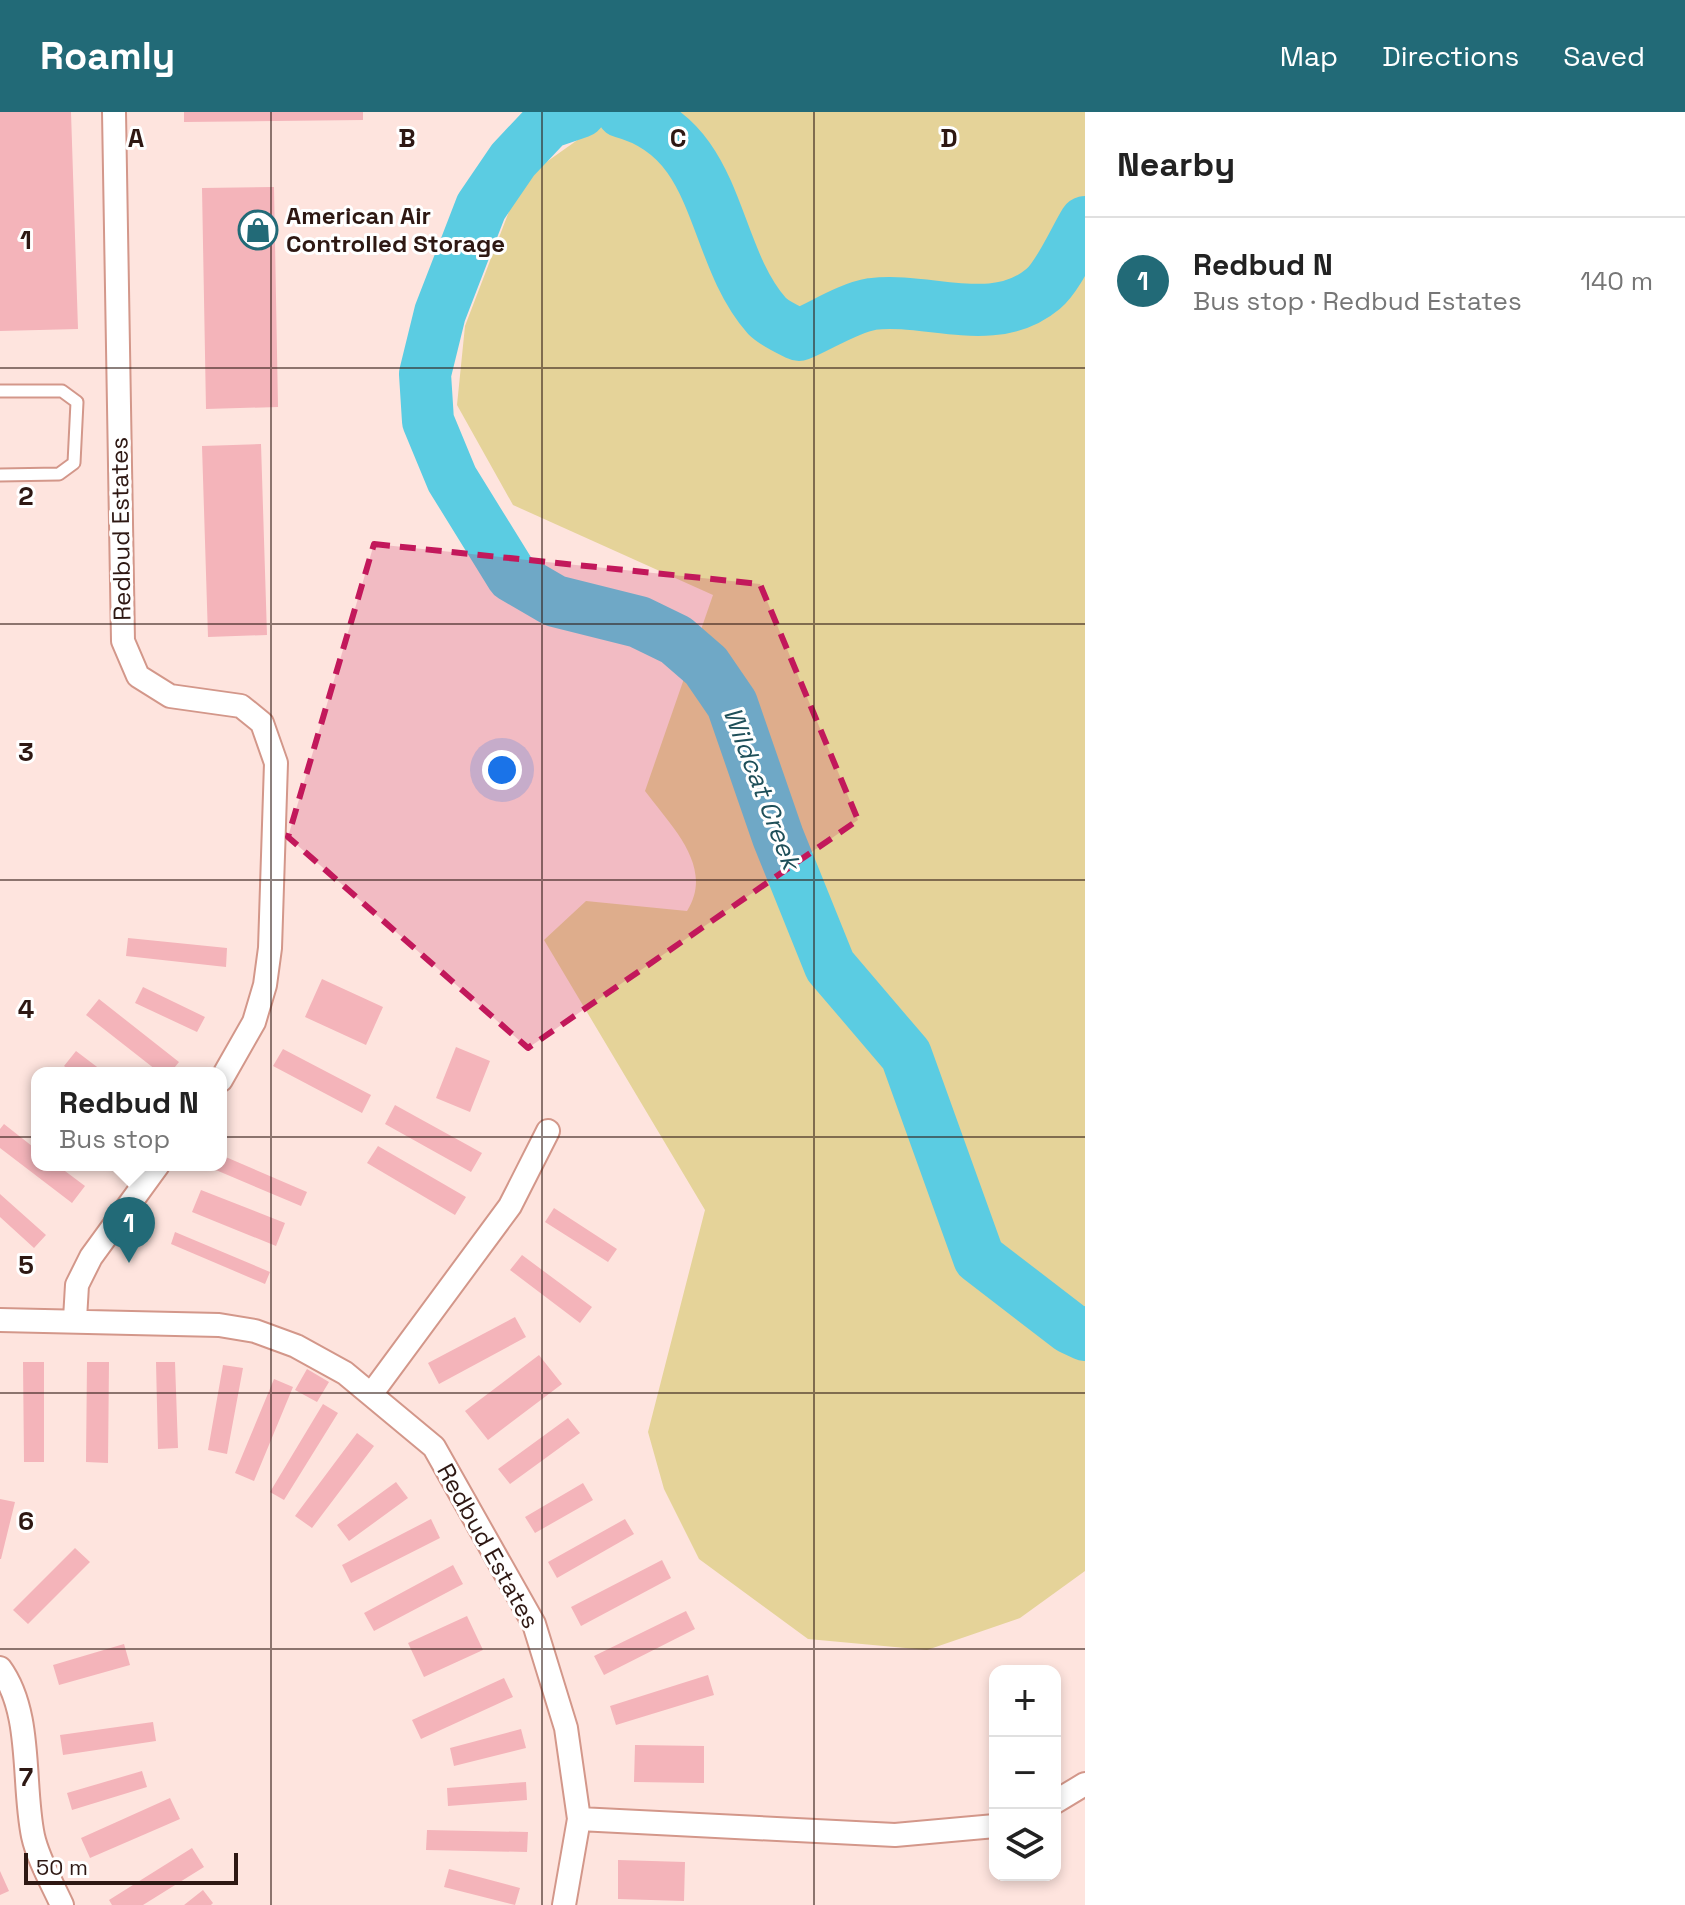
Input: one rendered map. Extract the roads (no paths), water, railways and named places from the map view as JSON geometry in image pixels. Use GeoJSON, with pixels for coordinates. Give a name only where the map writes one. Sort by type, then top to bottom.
{"type":"FeatureCollection","features":[{"type":"Feature","properties":{"kind":"street","name":"Redbud Estates"},"geometry":{"type":"LineString","coordinates":[[114,112],[123,641],[138,676],[170,696],[241,706],[262,723],[276,763],[270,948],[265,985],[254,1022],[227,1069]]}},
{"type":"Feature","properties":{"kind":"street"},"geometry":{"type":"LineString","coordinates":[[372,1393],[510,1206],[548,1131]]}},
{"type":"Feature","properties":{"kind":"street"},"geometry":{"type":"LineString","coordinates":[[75,1319],[77,1285],[91,1257],[154,1171]]}},
{"type":"Feature","properties":{"kind":"street","name":"Redbud Estates"},"geometry":{"type":"LineString","coordinates":[[0,1320],[75,1319],[219,1325],[255,1331],[296,1346],[345,1373],[434,1447],[534,1624],[566,1728],[579,1819],[564,1905]]}},
{"type":"Feature","properties":{"kind":"street"},"geometry":{"type":"LineString","coordinates":[[0,1668],[9,1679],[17,1707],[33,1839],[62,1905]]}},
{"type":"Feature","properties":{"kind":"street"},"geometry":{"type":"LineString","coordinates":[[1061,1798],[1085,1784]]}},
{"type":"Feature","properties":{"kind":"street"},"geometry":{"type":"LineString","coordinates":[[579,1819],[895,1835],[989,1827]]}},
{"type":"Feature","properties":{"kind":"lane"},"geometry":{"type":"LineString","coordinates":[[0,391],[62,391],[77,402],[74,463],[59,474],[0,475]]}},
{"type":"Feature","properties":{"kind":"waterway","name":"Wildcat Creek"},"geometry":{"type":"LineString","coordinates":[[580,112],[548,123],[513,160],[481,207],[440,313],[425,374],[428,421],[452,479],[512,576],[555,601],[639,622],[676,640],[706,666],[732,704],[778,837],[830,966],[906,1055],[979,1258],[1070,1328],[1085,1335]]}},
{"type":"Feature","properties":{"kind":"waterway","name":"Wildcat Creek"},"geometry":{"type":"LineString","coordinates":[[622,112],[655,126],[679,146],[697,171],[711,199],[748,289],[767,316],[799,335],[844,313],[872,304],[982,310],[1004,308],[1024,301],[1049,283],[1085,222]]}},
{"type":"Feature","properties":{"kind":"place","name":"American Air Controlled Storage"},"geometry":{"type":"Point","coordinates":[258,230]}},
{"type":"Feature","properties":{"kind":"place","name":"Redbud N"},"geometry":{"type":"Point","coordinates":[129,1263]}}]}
